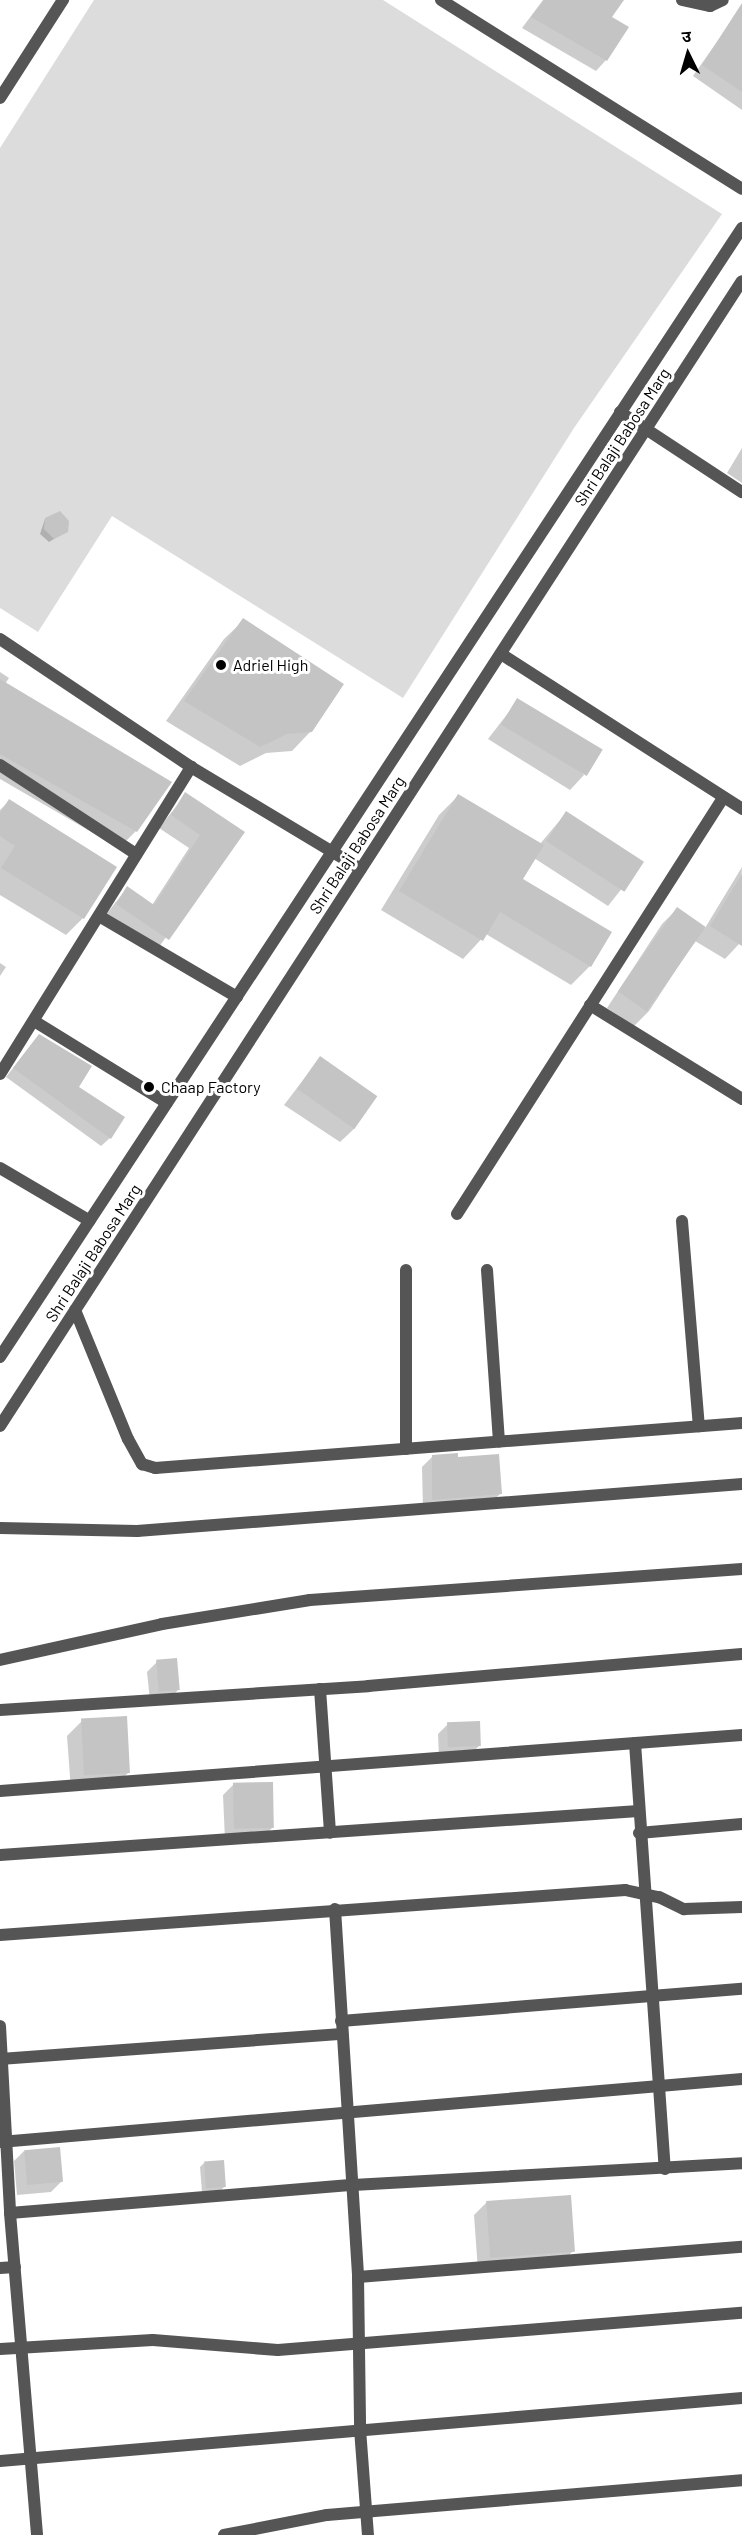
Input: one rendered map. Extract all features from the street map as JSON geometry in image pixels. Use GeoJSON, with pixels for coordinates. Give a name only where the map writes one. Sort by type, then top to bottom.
{"type":"FeatureCollection","features":[{"type":"Feature","properties":{"kind":"street"},"geometry":{"type":"LineString","coordinates":[[0,98],[63,0]]}},
{"type":"Feature","properties":{"kind":"street"},"geometry":{"type":"LineString","coordinates":[[441,0],[742,189]]}},
{"type":"Feature","properties":{"kind":"street"},"geometry":{"type":"LineString","coordinates":[[682,0],[710,6],[723,0]]}},
{"type":"Feature","properties":{"kind":"street","name":"Shri Balaji Babosa Marg"},"geometry":{"type":"LineString","coordinates":[[0,1357],[742,228]]}},
{"type":"Feature","properties":{"kind":"street","name":"Shri Balaji Babosa Marg"},"geometry":{"type":"LineString","coordinates":[[0,1426],[742,281]]}},
{"type":"Feature","properties":{"kind":"street"},"geometry":{"type":"LineString","coordinates":[[620,412],[742,492]]}},
{"type":"Feature","properties":{"kind":"street"},"geometry":{"type":"LineString","coordinates":[[0,639],[191,767],[361,868]]}},
{"type":"Feature","properties":{"kind":"street"},"geometry":{"type":"LineString","coordinates":[[501,654],[742,809]]}},
{"type":"Feature","properties":{"kind":"street"},"geometry":{"type":"LineString","coordinates":[[0,765],[136,854]]}},
{"type":"Feature","properties":{"kind":"street"},"geometry":{"type":"LineString","coordinates":[[0,1074],[4,1058],[34,1021],[191,767]]}},
{"type":"Feature","properties":{"kind":"street"},"geometry":{"type":"LineString","coordinates":[[457,1214],[723,798]]}},
{"type":"Feature","properties":{"kind":"street"},"geometry":{"type":"LineString","coordinates":[[99,916],[237,997]]}},
{"type":"Feature","properties":{"kind":"street"},"geometry":{"type":"LineString","coordinates":[[590,1005],[742,1099]]}},
{"type":"Feature","properties":{"kind":"street"},"geometry":{"type":"LineString","coordinates":[[34,1021],[167,1103]]}},
{"type":"Feature","properties":{"kind":"street"},"geometry":{"type":"LineString","coordinates":[[0,1168],[90,1221]]}},
{"type":"Feature","properties":{"kind":"street"},"geometry":{"type":"LineString","coordinates":[[682,1221],[699,1426]]}},
{"type":"Feature","properties":{"kind":"street"},"geometry":{"type":"LineString","coordinates":[[406,1270],[406,1449]]}},
{"type":"Feature","properties":{"kind":"street"},"geometry":{"type":"LineString","coordinates":[[487,1270],[499,1442]]}},
{"type":"Feature","properties":{"kind":"street"},"geometry":{"type":"LineString","coordinates":[[75,1310],[128,1439],[142,1464],[155,1468],[742,1423]]}},
{"type":"Feature","properties":{"kind":"street"},"geometry":{"type":"LineString","coordinates":[[0,1528],[137,1531],[742,1484]]}},
{"type":"Feature","properties":{"kind":"street"},"geometry":{"type":"LineString","coordinates":[[0,1660],[162,1624],[310,1600],[742,1569]]}},
{"type":"Feature","properties":{"kind":"street"},"geometry":{"type":"LineString","coordinates":[[0,1710],[320,1689],[742,1654]]}},
{"type":"Feature","properties":{"kind":"street"},"geometry":{"type":"LineString","coordinates":[[320,1689],[330,1833]]}},
{"type":"Feature","properties":{"kind":"street"},"geometry":{"type":"LineString","coordinates":[[0,1791],[742,1735]]}},
{"type":"Feature","properties":{"kind":"street"},"geometry":{"type":"LineString","coordinates":[[635,1743],[639,1833],[662,2086],[664,2169]]}},
{"type":"Feature","properties":{"kind":"street"},"geometry":{"type":"LineString","coordinates":[[0,1855],[638,1811]]}},
{"type":"Feature","properties":{"kind":"street"},"geometry":{"type":"LineString","coordinates":[[639,1833],[742,1824]]}},
{"type":"Feature","properties":{"kind":"street"},"geometry":{"type":"LineString","coordinates":[[0,1935],[605,1891],[644,1893],[684,1909],[742,1907]]}},
{"type":"Feature","properties":{"kind":"street"},"geometry":{"type":"LineString","coordinates":[[335,1909],[358,2277],[360,2429],[368,2535]]}},
{"type":"Feature","properties":{"kind":"street"},"geometry":{"type":"LineString","coordinates":[[1,2059],[742,1989]]}},
{"type":"Feature","properties":{"kind":"street"},"geometry":{"type":"LineString","coordinates":[[0,2026],[3,2142],[23,2348],[37,2535]]}},
{"type":"Feature","properties":{"kind":"street"},"geometry":{"type":"LineString","coordinates":[[3,2142],[348,2110],[742,2079]]}},
{"type":"Feature","properties":{"kind":"street"},"geometry":{"type":"LineString","coordinates":[[10,2213],[353,2185],[742,2163]]}},
{"type":"Feature","properties":{"kind":"street"},"geometry":{"type":"LineString","coordinates":[[358,2277],[742,2247]]}},
{"type":"Feature","properties":{"kind":"street"},"geometry":{"type":"LineString","coordinates":[[0,2268],[15,2267]]}},
{"type":"Feature","properties":{"kind":"street"},"geometry":{"type":"LineString","coordinates":[[0,2349],[153,2340],[278,2350],[742,2313]]}},
{"type":"Feature","properties":{"kind":"street"},"geometry":{"type":"LineString","coordinates":[[0,2461],[742,2398]]}},
{"type":"Feature","properties":{"kind":"street"},"geometry":{"type":"LineString","coordinates":[[224,2535],[285,2520],[366,2511],[742,2480]]}},
{"type":"Feature","properties":{"kind":"shaded area"},"geometry":{"type":"Polygon","coordinates":[[[94,0],[383,0],[722,214],[574,428],[403,698],[112,516],[38,632],[0,608],[0,148],[94,0]]]}},
{"type":"Feature","properties":{"kind":"building"},"geometry":{"type":"Polygon","coordinates":[[[544,0],[624,0],[612,17],[629,27],[607,61],[531,17],[544,0]]]}},
{"type":"Feature","properties":{"kind":"building"},"geometry":{"type":"Polygon","coordinates":[[[742,3],[742,92],[702,65],[742,3]]]}},
{"type":"Feature","properties":{"kind":"building"},"geometry":{"type":"Polygon","coordinates":[[[60,511],[69,521],[68,532],[54,539],[44,529],[45,518],[60,511]]]}},
{"type":"Feature","properties":{"kind":"building"},"geometry":{"type":"Polygon","coordinates":[[[243,618],[344,684],[312,732],[287,734],[260,747],[184,701],[243,618]]]}},
{"type":"Feature","properties":{"kind":"building"},"geometry":{"type":"Polygon","coordinates":[[[0,679],[172,782],[137,832],[0,754],[0,679]]]}},
{"type":"Feature","properties":{"kind":"building"},"geometry":{"type":"Polygon","coordinates":[[[517,698],[603,750],[587,776],[501,725],[517,698]]]}},
{"type":"Feature","properties":{"kind":"building"},"geometry":{"type":"Polygon","coordinates":[[[185,792],[245,832],[169,940],[116,904],[127,886],[154,905],[200,835],[171,815],[185,792]]]}},
{"type":"Feature","properties":{"kind":"building"},"geometry":{"type":"Polygon","coordinates":[[[458,794],[544,845],[523,879],[612,932],[591,967],[500,912],[483,941],[399,891],[458,794]]]}},
{"type":"Feature","properties":{"kind":"building"},"geometry":{"type":"Polygon","coordinates":[[[9,799],[117,867],[84,919],[1,868],[15,846],[0,836],[0,813],[9,799]]]}},
{"type":"Feature","properties":{"kind":"building"},"geometry":{"type":"Polygon","coordinates":[[[566,811],[644,862],[624,892],[546,841],[566,811]]]}},
{"type":"Feature","properties":{"kind":"building"},"geometry":{"type":"Polygon","coordinates":[[[742,874],[742,946],[710,926],[742,874]]]}},
{"type":"Feature","properties":{"kind":"building"},"geometry":{"type":"Polygon","coordinates":[[[677,907],[706,927],[647,1011],[618,991],[677,907]]]}},
{"type":"Feature","properties":{"kind":"building"},"geometry":{"type":"Polygon","coordinates":[[[39,1034],[92,1066],[79,1087],[125,1117],[111,1139],[13,1068],[39,1034]]]}},
{"type":"Feature","properties":{"kind":"building"},"geometry":{"type":"Polygon","coordinates":[[[320,1056],[377,1096],[354,1129],[297,1089],[320,1056]]]}},
{"type":"Feature","properties":{"kind":"building"},"geometry":{"type":"Polygon","coordinates":[[[458,1453],[458,1457],[499,1454],[502,1494],[432,1500],[432,1455],[458,1453]]]}},
{"type":"Feature","properties":{"kind":"building"},"geometry":{"type":"Polygon","coordinates":[[[177,1658],[180,1690],[159,1692],[156,1660],[177,1658]]]}},
{"type":"Feature","properties":{"kind":"building"},"geometry":{"type":"Polygon","coordinates":[[[127,1716],[130,1773],[84,1775],[81,1718],[127,1716]]]}},
{"type":"Feature","properties":{"kind":"building"},"geometry":{"type":"Polygon","coordinates":[[[480,1721],[481,1746],[448,1747],[447,1722],[480,1721]]]}},
{"type":"Feature","properties":{"kind":"building"},"geometry":{"type":"Polygon","coordinates":[[[273,1782],[274,1828],[234,1829],[233,1783],[273,1782]]]}},
{"type":"Feature","properties":{"kind":"building"},"geometry":{"type":"Polygon","coordinates":[[[60,2147],[63,2182],[27,2185],[24,2150],[60,2147]]]}},
{"type":"Feature","properties":{"kind":"building"},"geometry":{"type":"Polygon","coordinates":[[[224,2160],[226,2187],[206,2188],[204,2161],[224,2160]]]}},
{"type":"Feature","properties":{"kind":"building"},"geometry":{"type":"Polygon","coordinates":[[[571,2195],[575,2252],[490,2258],[486,2201],[571,2195]]]}},
{"type":"Feature","properties":{"kind":"place","name":"Adriel High"},"geometry":{"type":"Point","coordinates":[221,665]}},
{"type":"Feature","properties":{"kind":"place","name":"Chaap Factory"},"geometry":{"type":"Point","coordinates":[149,1087]}}]}
